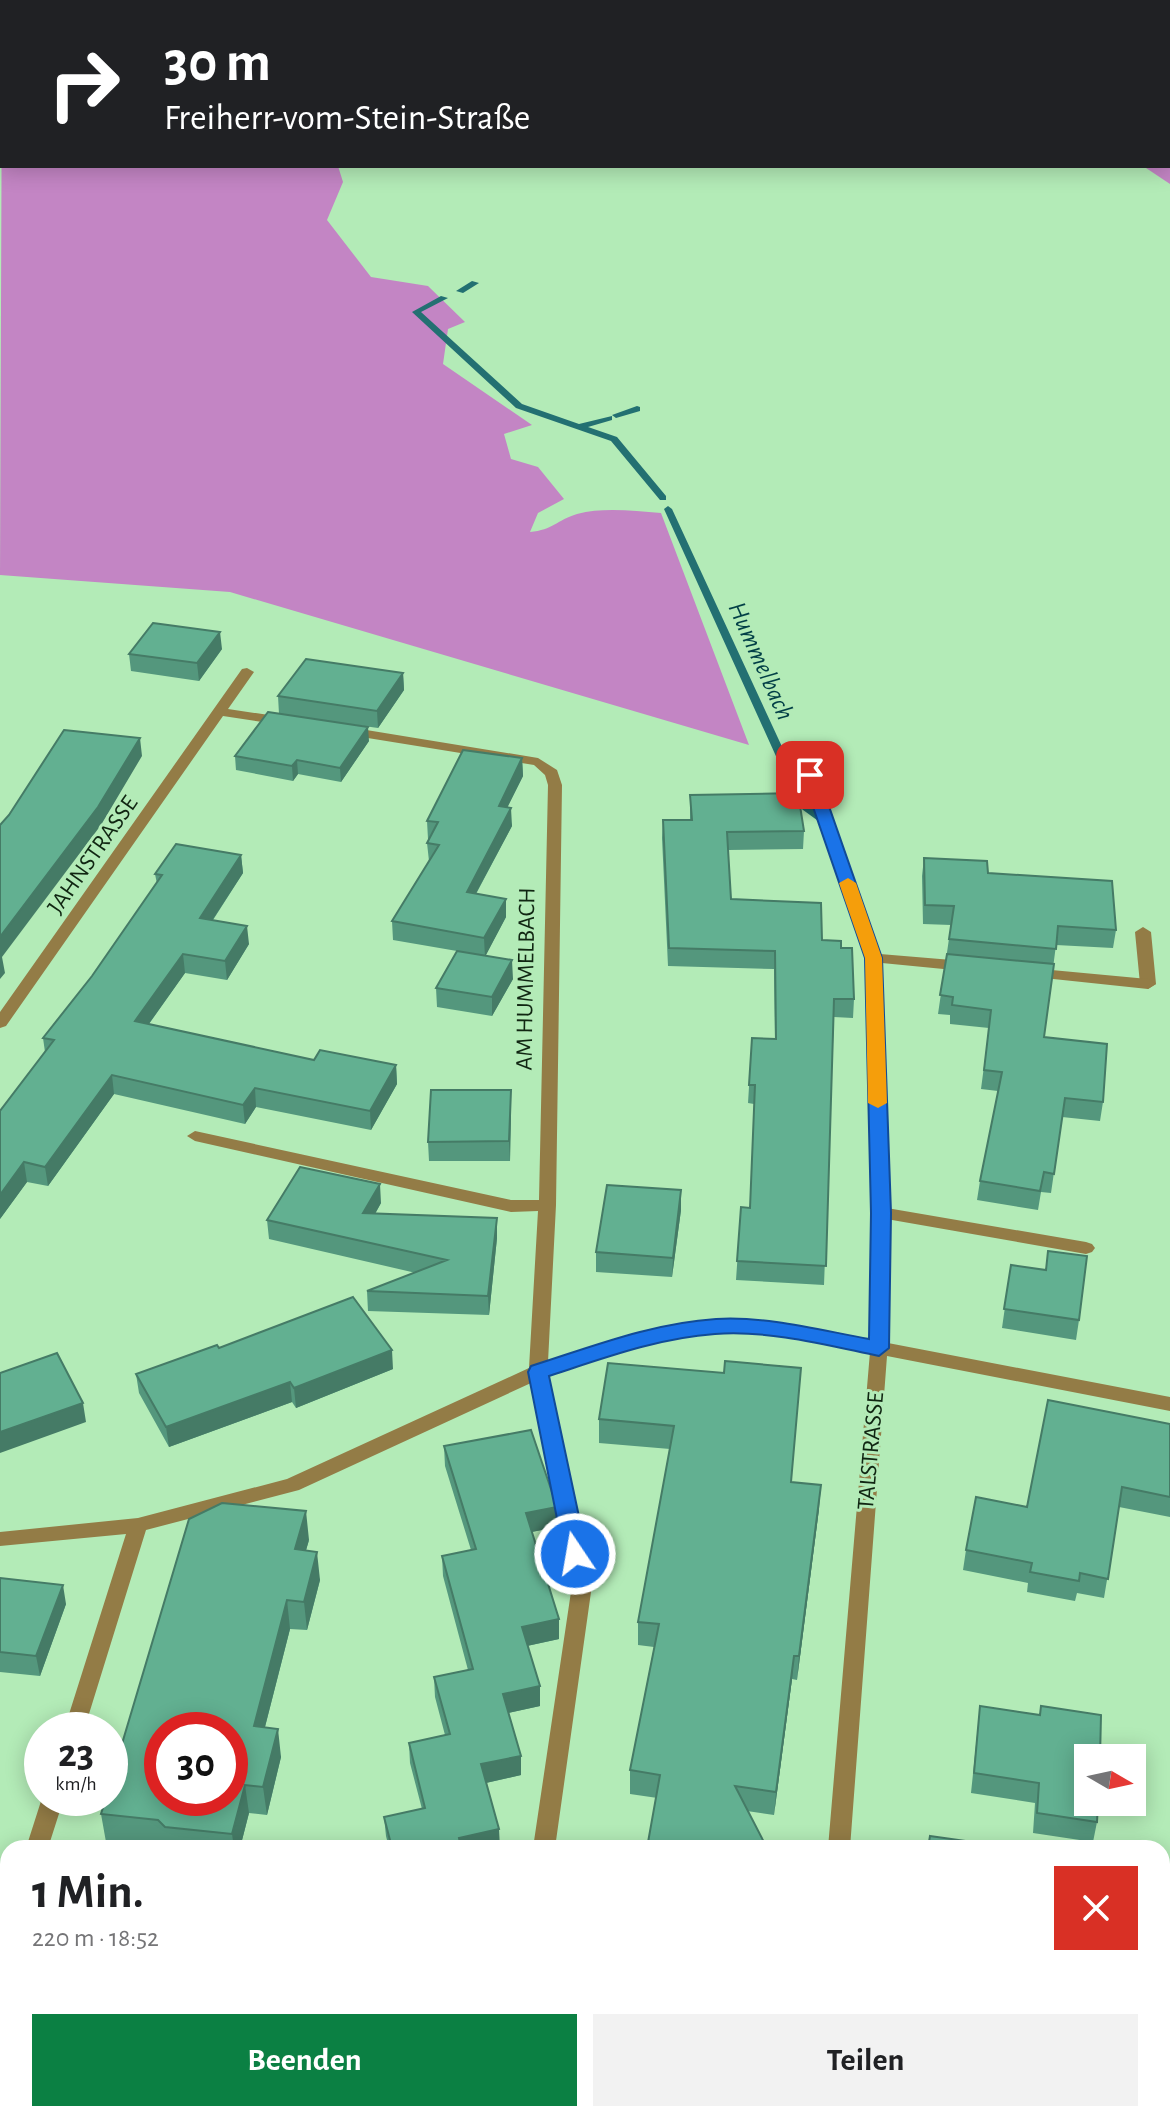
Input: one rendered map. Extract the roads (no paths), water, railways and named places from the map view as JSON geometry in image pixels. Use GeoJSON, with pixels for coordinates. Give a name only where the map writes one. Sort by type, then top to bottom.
{"type":"FeatureCollection","features":[{"type":"Feature","properties":{"kind":"street","name":"JAHNSTRASSE"},"geometry":{"type":"LineString","coordinates":[[0,1023],[247,672]]}},
{"type":"Feature","properties":{"kind":"street"},"geometry":{"type":"LineString","coordinates":[[220,712],[299,724]]}},
{"type":"Feature","properties":{"kind":"street","name":"AM HUMMELBACH"},"geometry":{"type":"LineString","coordinates":[[331,729],[538,762],[552,773],[555,785],[547,1205],[538,1372],[582,1585],[545,1840]]}},
{"type":"Feature","properties":{"kind":"street","name":"TALSTRASSE"},"geometry":{"type":"LineString","coordinates":[[810,775],[874,958],[881,1213],[879,1348],[840,1840]]}},
{"type":"Feature","properties":{"kind":"street"},"geometry":{"type":"LineString","coordinates":[[1011,971],[1148,984],[1143,932]]}},
{"type":"Feature","properties":{"kind":"street"},"geometry":{"type":"LineString","coordinates":[[874,958],[980,968]]}},
{"type":"Feature","properties":{"kind":"street"},"geometry":{"type":"LineString","coordinates":[[195,1136],[511,1206],[547,1205]]}},
{"type":"Feature","properties":{"kind":"street"},"geometry":{"type":"LineString","coordinates":[[881,1213],[1086,1248]]}},
{"type":"Feature","properties":{"kind":"street"},"geometry":{"type":"LineString","coordinates":[[0,1539],[138,1525],[292,1485],[538,1372],[650,1336],[717,1326],[773,1328],[1170,1404]]}},
{"type":"Feature","properties":{"kind":"street"},"geometry":{"type":"LineString","coordinates":[[80,1712],[138,1525]]}},
{"type":"Feature","properties":{"kind":"street"},"geometry":{"type":"LineString","coordinates":[[40,1840],[47,1816]]}},
{"type":"Feature","properties":{"kind":"waterway","name":"Hummelbach"},"geometry":{"type":"LineString","coordinates":[[460,291],[475,283]]}},
{"type":"Feature","properties":{"kind":"waterway","name":"Hummelbach"},"geometry":{"type":"LineString","coordinates":[[444,298],[416,312],[519,406],[579,427]]}},
{"type":"Feature","properties":{"kind":"waterway"},"geometry":{"type":"LineString","coordinates":[[616,415],[637,409]]}},
{"type":"Feature","properties":{"kind":"waterway"},"geometry":{"type":"LineString","coordinates":[[579,427],[609,418]]}},
{"type":"Feature","properties":{"kind":"waterway","name":"Hummelbach"},"geometry":{"type":"LineString","coordinates":[[579,427],[614,439],[663,498]]}},
{"type":"Feature","properties":{"kind":"waterway","name":"Hummelbach"},"geometry":{"type":"LineString","coordinates":[[668,509],[804,807],[825,821]]}}]}
